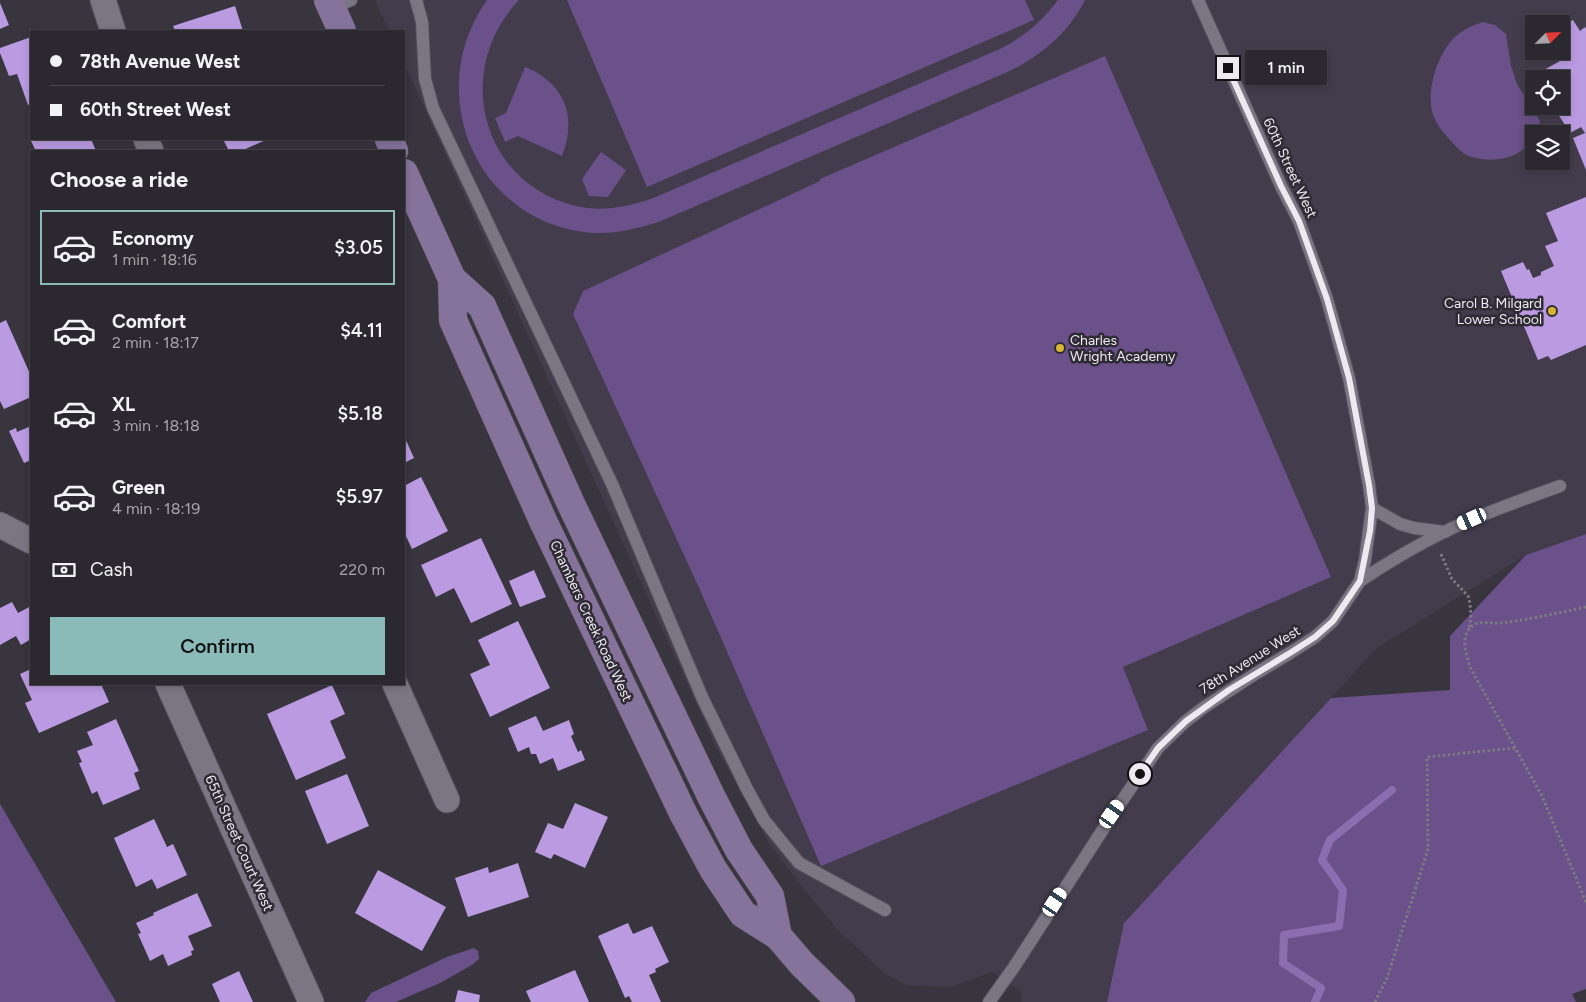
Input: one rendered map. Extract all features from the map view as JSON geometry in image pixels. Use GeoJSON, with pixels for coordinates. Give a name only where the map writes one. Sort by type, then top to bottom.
{"type":"FeatureCollection","features":[{"type":"Feature","properties":{"kind":"street"},"geometry":{"type":"LineString","coordinates":[[102,0],[113,30]]}},
{"type":"Feature","properties":{"kind":"street","name":"Chambers Creek Road West"},"geometry":{"type":"LineString","coordinates":[[405,175],[452,279],[453,320],[544,523],[684,815],[713,869],[743,914],[778,936],[830,999]]}},
{"type":"Feature","properties":{"kind":"street"},"geometry":{"type":"LineString","coordinates":[[0,525],[30,540]]}},
{"type":"Feature","properties":{"kind":"street","name":"65th Street Court West"},"geometry":{"type":"LineString","coordinates":[[168,685],[311,1002]]}},
{"type":"Feature","properties":{"kind":"street"},"geometry":{"type":"LineString","coordinates":[[395,685],[447,800]]}},
{"type":"Feature","properties":{"kind":"lane"},"geometry":{"type":"LineString","coordinates":[[416,0],[422,22],[425,79],[433,108],[608,476],[702,697],[747,789],[764,820],[799,863],[885,910]]}},
{"type":"Feature","properties":{"kind":"lane","name":"60th Street West"},"geometry":{"type":"LineString","coordinates":[[1198,0],[1281,186],[1299,221],[1327,299],[1349,378],[1369,485],[1372,508],[1370,531]]}},
{"type":"Feature","properties":{"kind":"lane"},"geometry":{"type":"LineString","coordinates":[[1360,581],[1433,537],[1486,513],[1560,486]]}},
{"type":"Feature","properties":{"kind":"lane"},"geometry":{"type":"LineString","coordinates":[[1372,508],[1400,524],[1414,528],[1446,532]]}},
{"type":"Feature","properties":{"kind":"lane","name":"78th Avenue West"},"geometry":{"type":"LineString","coordinates":[[989,1002],[1014,967],[1112,814],[1158,748],[1186,721],[1203,708],[1315,637],[1333,621],[1360,581],[1370,531]]}},
{"type":"Feature","properties":{"kind":"path"},"geometry":{"type":"LineString","coordinates":[[1433,537],[1452,579],[1468,596],[1471,619],[1465,640],[1471,669],[1542,796],[1586,902]]}},
{"type":"Feature","properties":{"kind":"path"},"geometry":{"type":"LineString","coordinates":[[1469,628],[1478,622],[1497,624],[1586,607]]}},
{"type":"Feature","properties":{"kind":"path"},"geometry":{"type":"LineString","coordinates":[[1375,1002],[1387,978],[1428,849],[1427,757],[1516,748]]}},
{"type":"Feature","properties":{"kind":"shaded area","name":"Charles Wright Academy"},"geometry":{"type":"Polygon","coordinates":[[[375,0],[1586,0],[1586,534],[1526,555],[1377,648],[1124,923],[1107,1002],[1022,1002],[1021,991],[992,972],[951,987],[906,985],[884,973],[837,929],[769,843],[717,749],[405,65],[405,30],[389,30],[375,0]]]}},
{"type":"Feature","properties":{"kind":"shaded area"},"geometry":{"type":"Polygon","coordinates":[[[487,0],[519,0],[499,28],[487,58],[483,89],[487,120],[498,149],[517,174],[543,193],[576,206],[605,209],[651,199],[1002,48],[1033,27],[1058,0],[1085,0],[1079,12],[1054,41],[1034,57],[1012,70],[661,221],[611,233],[593,233],[552,225],[518,206],[491,180],[472,148],[461,112],[459,75],[468,36],[487,0]]]}},
{"type":"Feature","properties":{"kind":"shaded area"},"geometry":{"type":"Polygon","coordinates":[[[567,0],[1025,0],[1034,20],[647,187],[567,0]]]}},
{"type":"Feature","properties":{"kind":"shaded area"},"geometry":{"type":"Polygon","coordinates":[[[1483,22],[1495,25],[1506,34],[1511,66],[1517,84],[1525,97],[1525,115],[1536,115],[1540,121],[1539,125],[1525,125],[1525,147],[1517,154],[1509,157],[1486,159],[1466,155],[1438,126],[1434,117],[1431,107],[1431,96],[1438,62],[1449,43],[1469,27],[1483,22]]]}},
{"type":"Feature","properties":{"kind":"shaded area"},"geometry":{"type":"Polygon","coordinates":[[[1105,56],[1331,577],[1123,667],[1148,730],[821,866],[700,590],[573,314],[583,291],[820,181],[820,179],[1105,56]]]}},
{"type":"Feature","properties":{"kind":"shaded area"},"geometry":{"type":"Polygon","coordinates":[[[525,67],[538,73],[551,84],[559,92],[564,102],[567,112],[568,134],[562,156],[518,136],[505,142],[495,118],[506,113],[525,67]]]}},
{"type":"Feature","properties":{"kind":"shaded area"},"geometry":{"type":"Polygon","coordinates":[[[601,152],[626,170],[608,197],[589,196],[582,179],[601,152]]]}},
{"type":"Feature","properties":{"kind":"shaded area"},"geometry":{"type":"Polygon","coordinates":[[[1586,534],[1586,989],[1572,994],[1576,1002],[1107,1002],[1124,923],[1331,698],[1450,690],[1450,636],[1526,555],[1586,534]]]}},
{"type":"Feature","properties":{"kind":"shaded area"},"geometry":{"type":"Polygon","coordinates":[[[0,804],[116,1002],[0,1002],[0,804]]]}},
{"type":"Feature","properties":{"kind":"shaded area"},"geometry":{"type":"Polygon","coordinates":[[[474,948],[478,951],[479,959],[440,983],[396,1002],[365,1002],[371,993],[447,957],[474,948]]]}},
{"type":"Feature","properties":{"kind":"building"},"geometry":{"type":"Polygon","coordinates":[[[0,3],[9,25],[0,29],[0,3]]]}},
{"type":"Feature","properties":{"kind":"building"},"geometry":{"type":"Polygon","coordinates":[[[235,6],[243,30],[175,30],[173,26],[235,6]]]}},
{"type":"Feature","properties":{"kind":"building"},"geometry":{"type":"Polygon","coordinates":[[[1573,20],[1580,31],[1585,27],[1586,29],[1586,170],[1573,138],[1585,133],[1581,127],[1570,133],[1570,125],[1565,125],[1559,115],[1570,115],[1570,70],[1544,70],[1562,60],[1570,60],[1570,22],[1573,20]]]}},
{"type":"Feature","properties":{"kind":"building"},"geometry":{"type":"Polygon","coordinates":[[[30,37],[30,104],[28,105],[17,74],[9,76],[0,53],[0,48],[30,37]]]}},
{"type":"Feature","properties":{"kind":"building"},"geometry":{"type":"Polygon","coordinates":[[[30,140],[91,140],[96,150],[36,150],[30,140]]]}},
{"type":"Feature","properties":{"kind":"building"},"geometry":{"type":"Polygon","coordinates":[[[224,140],[266,140],[243,150],[228,150],[224,140]]]}},
{"type":"Feature","properties":{"kind":"building","name":"Carol B. Milgard Lower School"},"geometry":{"type":"Polygon","coordinates":[[[1586,197],[1586,345],[1551,360],[1548,356],[1538,360],[1501,271],[1523,262],[1533,278],[1554,266],[1545,246],[1558,241],[1546,213],[1586,197]]]}},
{"type":"Feature","properties":{"kind":"building"},"geometry":{"type":"Polygon","coordinates":[[[6,320],[30,374],[30,397],[4,409],[0,401],[0,323],[6,320]]]}},
{"type":"Feature","properties":{"kind":"building"},"geometry":{"type":"Polygon","coordinates":[[[30,426],[30,460],[24,463],[9,431],[16,428],[17,432],[30,426]]]}},
{"type":"Feature","properties":{"kind":"building"},"geometry":{"type":"Polygon","coordinates":[[[405,438],[414,458],[405,462],[405,438]]]}},
{"type":"Feature","properties":{"kind":"building"},"geometry":{"type":"Polygon","coordinates":[[[421,477],[448,531],[412,549],[405,534],[405,485],[421,477]]]}},
{"type":"Feature","properties":{"kind":"building"},"geometry":{"type":"Polygon","coordinates":[[[481,538],[512,604],[471,623],[454,588],[436,597],[421,565],[481,538]]]}},
{"type":"Feature","properties":{"kind":"building"},"geometry":{"type":"Polygon","coordinates":[[[534,570],[546,597],[520,607],[509,581],[534,570]]]}},
{"type":"Feature","properties":{"kind":"building"},"geometry":{"type":"Polygon","coordinates":[[[12,602],[18,613],[30,607],[30,640],[21,645],[16,636],[0,645],[0,608],[12,602]]]}},
{"type":"Feature","properties":{"kind":"building"},"geometry":{"type":"Polygon","coordinates":[[[518,621],[550,688],[490,717],[470,674],[490,665],[478,640],[518,621]]]}},
{"type":"Feature","properties":{"kind":"building"},"geometry":{"type":"Polygon","coordinates":[[[30,669],[30,685],[101,685],[109,702],[39,733],[25,703],[32,700],[20,674],[30,669]]]}},
{"type":"Feature","properties":{"kind":"building"},"geometry":{"type":"Polygon","coordinates":[[[332,685],[345,714],[330,721],[346,758],[296,780],[267,714],[332,685]]]}},
{"type":"Feature","properties":{"kind":"building"},"geometry":{"type":"Polygon","coordinates":[[[536,716],[543,731],[569,720],[574,734],[571,736],[578,752],[581,750],[585,760],[558,771],[553,758],[540,764],[536,754],[531,754],[529,747],[518,752],[508,728],[536,716]]]}},
{"type":"Feature","properties":{"kind":"building"},"geometry":{"type":"Polygon","coordinates":[[[116,719],[139,771],[134,773],[140,789],[103,805],[97,791],[92,794],[79,763],[82,762],[77,751],[93,745],[87,732],[116,719]]]}},
{"type":"Feature","properties":{"kind":"building"},"geometry":{"type":"Polygon","coordinates":[[[347,774],[369,826],[327,844],[305,791],[347,774]]]}},
{"type":"Feature","properties":{"kind":"building"},"geometry":{"type":"Polygon","coordinates":[[[575,803],[608,817],[585,868],[554,854],[551,859],[535,852],[548,823],[563,829],[575,803]]]}},
{"type":"Feature","properties":{"kind":"building"},"geometry":{"type":"Polygon","coordinates":[[[154,819],[167,847],[173,844],[187,875],[157,889],[152,879],[136,887],[114,838],[154,819]]]}},
{"type":"Feature","properties":{"kind":"building"},"geometry":{"type":"Polygon","coordinates":[[[518,863],[529,897],[468,917],[455,878],[488,867],[489,873],[518,863]]]}},
{"type":"Feature","properties":{"kind":"building"},"geometry":{"type":"Polygon","coordinates":[[[378,870],[446,907],[422,951],[355,913],[378,870]]]}},
{"type":"Feature","properties":{"kind":"building"},"geometry":{"type":"Polygon","coordinates":[[[197,893],[212,926],[188,936],[194,950],[191,951],[192,955],[168,966],[163,954],[150,961],[138,934],[141,933],[136,923],[197,893]]]}},
{"type":"Feature","properties":{"kind":"building"},"geometry":{"type":"Polygon","coordinates":[[[628,923],[633,934],[652,926],[669,962],[655,969],[656,972],[649,975],[661,1002],[632,1002],[629,996],[625,998],[598,936],[628,923]]]}},
{"type":"Feature","properties":{"kind":"building"},"geometry":{"type":"Polygon","coordinates":[[[575,970],[589,1002],[531,1002],[526,991],[575,970]]]}},
{"type":"Feature","properties":{"kind":"building"},"geometry":{"type":"Polygon","coordinates":[[[239,971],[253,1002],[220,1002],[212,984],[239,971]]]}},
{"type":"Feature","properties":{"kind":"building"},"geometry":{"type":"Polygon","coordinates":[[[458,990],[480,995],[479,1002],[455,1002],[458,990]]]}},
{"type":"Feature","properties":{"kind":"waterway"},"geometry":{"type":"LineString","coordinates":[[1315,1002],[1321,988],[1283,963],[1284,935],[1339,926],[1343,890],[1322,860],[1330,840],[1392,790]]}},
{"type":"Feature","properties":{"kind":"place","name":"Carol B. Milgard Lower School"},"geometry":{"type":"Point","coordinates":[1552,311]}},
{"type":"Feature","properties":{"kind":"place","name":"Charles Wright Academy"},"geometry":{"type":"Point","coordinates":[1060,348]}},
{"type":"Feature","properties":{"kind":"route"},"geometry":{"type":"LineString","coordinates":[[1140,774],[1158,748],[1186,721],[1229,690],[1315,637],[1333,621],[1360,581],[1370,531],[1372,508],[1359,428],[1352,401],[1349,378],[1327,299],[1299,221],[1281,186],[1228,68]]}}]}
